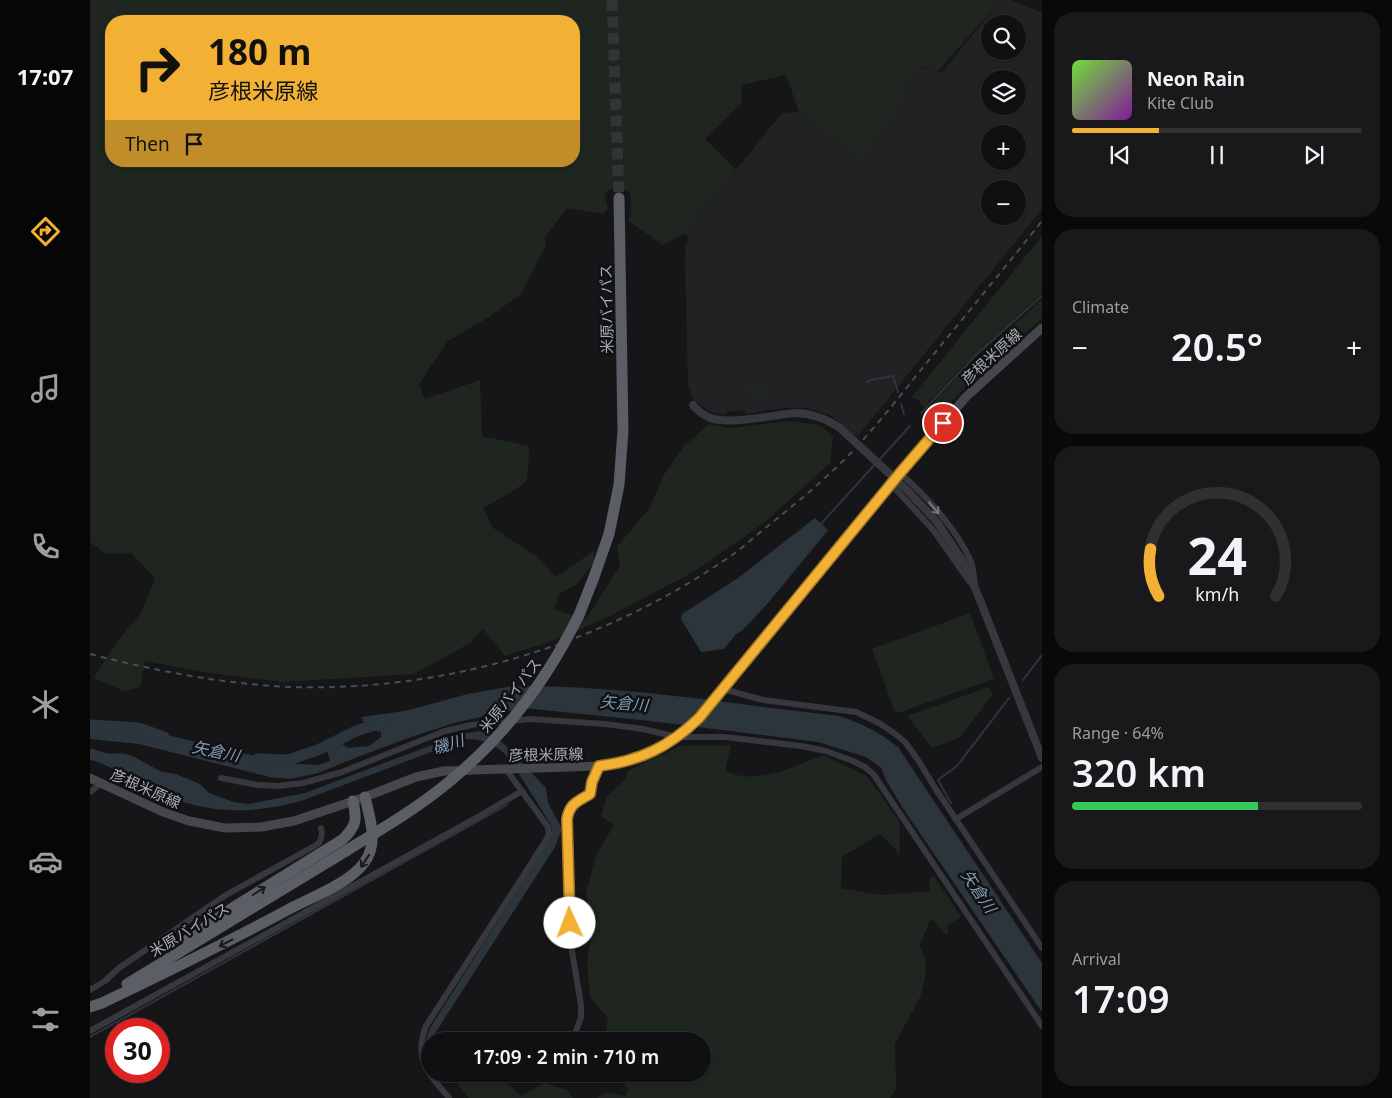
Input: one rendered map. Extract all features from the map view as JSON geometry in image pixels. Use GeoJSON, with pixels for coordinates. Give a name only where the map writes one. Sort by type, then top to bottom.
{"type":"FeatureCollection","features":[{"type":"Feature","properties":{"kind":"highway","name":"米原バイパス"},"geometry":{"type":"LineString","coordinates":[[90,1007],[414,808],[449,782],[480,755],[529,700],[563,648],[579,615],[609,534],[619,485],[624,431],[619,198]]}},
{"type":"Feature","properties":{"kind":"highway"},"geometry":{"type":"LineString","coordinates":[[90,1007],[218,947],[331,887],[358,870],[369,854],[372,844],[372,826],[365,797]]}},
{"type":"Feature","properties":{"kind":"highway"},"geometry":{"type":"LineString","coordinates":[[134,980],[234,907],[342,840],[355,826],[353,801]]}},
{"type":"Feature","properties":{"kind":"main road","name":"彦根米原線"},"geometry":{"type":"LineString","coordinates":[[90,778],[163,812],[189,821],[225,828],[262,827],[294,821],[365,797],[416,777],[444,771],[599,766],[622,763],[664,746],[699,718],[900,473],[966,397],[1042,328]]}},
{"type":"Feature","properties":{"kind":"street"},"geometry":{"type":"LineString","coordinates":[[692,405],[709,418],[721,421],[795,413],[818,416],[840,428],[908,491],[937,522],[962,560],[976,590],[1042,758]]}},
{"type":"Feature","properties":{"kind":"street"},"geometry":{"type":"LineString","coordinates":[[900,473],[942,516],[957,538],[971,561],[976,590]]}},
{"type":"Feature","properties":{"kind":"street"},"geometry":{"type":"LineString","coordinates":[[892,484],[934,531],[976,590]]}},
{"type":"Feature","properties":{"kind":"street"},"geometry":{"type":"LineString","coordinates":[[721,692],[763,700],[856,712],[879,723],[905,742],[1042,948]]}},
{"type":"Feature","properties":{"kind":"street"},"geometry":{"type":"LineString","coordinates":[[221,778],[258,785],[278,786],[303,783],[342,772],[445,731],[471,725],[530,719],[605,724],[680,735],[801,746],[826,751],[865,767],[881,784],[1042,1026]]}},
{"type":"Feature","properties":{"kind":"street"},"geometry":{"type":"LineString","coordinates":[[576,1032],[581,1017],[581,1005],[571,945],[567,819],[573,804],[590,794],[592,782],[599,766]]}},
{"type":"Feature","properties":{"kind":"street"},"geometry":{"type":"LineString","coordinates":[[956,819],[1042,767]]}},
{"type":"Feature","properties":{"kind":"street"},"geometry":{"type":"LineString","coordinates":[[449,1098],[423,1062],[420,1045],[426,1026],[506,904],[549,834],[548,827],[508,768]]}},
{"type":"Feature","properties":{"kind":"street"},"geometry":{"type":"LineString","coordinates":[[90,792],[102,784]]}},
{"type":"Feature","properties":{"kind":"street"},"geometry":{"type":"LineString","coordinates":[[90,1031],[461,827],[522,791]]}},
{"type":"Feature","properties":{"kind":"street"},"geometry":{"type":"LineString","coordinates":[[90,990],[226,894],[318,844],[321,840],[321,828]]}},
{"type":"Feature","properties":{"kind":"shaded area"},"geometry":{"type":"Polygon","coordinates":[[[90,0],[1001,0],[988,15],[981,15],[981,23],[938,71],[924,68],[911,74],[903,105],[865,155],[852,155],[799,112],[786,75],[741,85],[742,103],[705,139],[736,170],[684,234],[663,245],[628,221],[631,212],[630,193],[621,189],[613,189],[604,193],[608,208],[604,214],[567,208],[545,237],[546,245],[521,294],[489,317],[448,341],[419,384],[425,399],[480,380],[482,436],[529,446],[526,482],[483,508],[493,528],[536,556],[556,577],[594,551],[594,562],[576,585],[560,593],[554,609],[585,620],[620,566],[617,547],[650,507],[663,476],[685,445],[709,424],[732,428],[788,421],[820,425],[833,437],[830,463],[765,522],[695,571],[608,617],[555,640],[505,656],[483,629],[470,643],[414,674],[282,682],[209,673],[145,661],[140,687],[124,691],[93,678],[120,638],[141,613],[155,578],[131,553],[106,554],[90,542],[90,0]]]}},
{"type":"Feature","properties":{"kind":"shaded area"},"geometry":{"type":"Polygon","coordinates":[[[1001,0],[1011,0],[1042,13],[1042,209],[857,437],[830,415],[807,408],[783,408],[745,414],[745,410],[726,412],[726,415],[710,412],[697,402],[695,403],[688,385],[685,257],[689,238],[684,234],[782,113],[799,112],[852,155],[903,105],[911,74],[917,70],[929,67],[941,73],[981,24],[981,60],[1026,60],[1026,15],[989,15],[1001,0]]]}},
{"type":"Feature","properties":{"kind":"shaded area"},"geometry":{"type":"Polygon","coordinates":[[[1042,236],[1042,294],[970,359],[924,407],[917,399],[911,398],[1042,236]]]}},
{"type":"Feature","properties":{"kind":"shaded area"},"geometry":{"type":"Polygon","coordinates":[[[1042,299],[1042,318],[977,375],[932,422],[922,415],[965,369],[1042,299]]]}},
{"type":"Feature","properties":{"kind":"shaded area"},"geometry":{"type":"Polygon","coordinates":[[[753,379],[766,388],[768,394],[765,397],[751,399],[744,393],[743,389],[753,379]]]}},
{"type":"Feature","properties":{"kind":"shaded area"},"geometry":{"type":"Polygon","coordinates":[[[970,613],[994,679],[898,713],[895,712],[872,649],[970,613]]]}},
{"type":"Feature","properties":{"kind":"shaded area"},"geometry":{"type":"Polygon","coordinates":[[[989,687],[992,695],[961,737],[932,748],[907,716],[989,687]]]}},
{"type":"Feature","properties":{"kind":"shaded area"},"geometry":{"type":"Polygon","coordinates":[[[731,745],[725,771],[749,777],[774,773],[823,755],[867,776],[899,821],[900,854],[880,834],[842,857],[841,888],[881,895],[930,891],[929,879],[934,876],[961,917],[948,925],[948,934],[944,933],[931,918],[920,945],[926,963],[925,979],[920,997],[895,1044],[896,1089],[890,1098],[597,1098],[606,1092],[625,1096],[629,1089],[623,1082],[711,1082],[711,1032],[606,1032],[608,1018],[590,997],[587,961],[593,923],[586,894],[596,855],[614,825],[601,816],[607,796],[626,779],[628,771],[680,746],[731,745]]]}},
{"type":"Feature","properties":{"kind":"shaded area"},"geometry":{"type":"Polygon","coordinates":[[[456,1082],[506,1082],[521,1096],[544,1083],[567,1090],[573,1098],[469,1098],[456,1082]]]}},
{"type":"Feature","properties":{"kind":"water"},"geometry":{"type":"Polygon","coordinates":[[[815,518],[828,530],[769,602],[742,631],[736,634],[724,649],[701,652],[681,619],[682,614],[738,578],[815,518]]]}},
{"type":"Feature","properties":{"kind":"water"},"geometry":{"type":"Polygon","coordinates":[[[513,686],[636,692],[839,716],[863,725],[884,737],[898,747],[1042,963],[1042,1012],[902,807],[881,768],[866,757],[818,742],[650,721],[524,708],[458,722],[414,736],[318,773],[290,779],[270,777],[139,744],[90,739],[90,729],[130,729],[167,735],[284,763],[318,765],[330,761],[327,750],[330,739],[337,737],[348,748],[369,746],[381,737],[381,732],[369,728],[361,717],[405,711],[468,694],[513,686]]]}},
{"type":"Feature","properties":{"kind":"water"},"geometry":{"type":"Polygon","coordinates":[[[480,731],[487,732],[503,743],[546,788],[548,803],[562,829],[555,847],[436,1032],[428,1032],[551,837],[551,825],[511,761],[497,747],[480,740],[466,739],[301,801],[252,810],[219,809],[186,803],[90,759],[90,753],[97,754],[150,770],[176,774],[200,784],[209,793],[233,802],[249,804],[305,793],[461,734],[480,731]]]}},
{"type":"Feature","properties":{"kind":"waterway"},"geometry":{"type":"LineString","coordinates":[[921,413],[977,354],[1042,296]]}},
{"type":"Feature","properties":{"kind":"waterway"},"geometry":{"type":"LineString","coordinates":[[867,382],[893,376],[898,392]]}},
{"type":"Feature","properties":{"kind":"waterway"},"geometry":{"type":"LineString","coordinates":[[901,404],[904,414]]}},
{"type":"Feature","properties":{"kind":"waterway"},"geometry":{"type":"LineString","coordinates":[[879,460],[910,426]]}},
{"type":"Feature","properties":{"kind":"waterway"},"geometry":{"type":"LineString","coordinates":[[821,524],[876,463]]}},
{"type":"Feature","properties":{"kind":"waterway"},"geometry":{"type":"LineString","coordinates":[[1023,680],[1042,655]]}},
{"type":"Feature","properties":{"kind":"waterway"},"geometry":{"type":"LineString","coordinates":[[951,803],[938,780],[957,766],[1009,698]]}},
{"type":"Feature","properties":{"kind":"waterway","name":"矢倉川"},"geometry":{"type":"LineString","coordinates":[[257,759],[288,760],[318,750],[356,731],[381,723]]}},
{"type":"Feature","properties":{"kind":"waterway","name":"矢倉川"},"geometry":{"type":"LineString","coordinates":[[90,725],[138,728],[164,737]]}},
{"type":"Feature","properties":{"kind":"waterway","name":"磯川"},"geometry":{"type":"LineString","coordinates":[[90,754],[107,759],[123,759],[156,775]]}},
{"type":"Feature","properties":{"kind":"waterway"},"geometry":{"type":"LineString","coordinates":[[90,1037],[507,805]]}},
{"type":"Feature","properties":{"kind":"tunnel"},"geometry":{"type":"LineString","coordinates":[[612,0],[619,198]]}},
{"type":"Feature","properties":{"kind":"railway"},"geometry":{"type":"LineString","coordinates":[[90,654],[140,666],[215,680],[291,687],[350,686],[409,681],[467,671],[524,656],[580,636],[634,613],[686,585],[735,553],[838,466],[885,415],[1042,221]]}},
{"type":"Feature","properties":{"kind":"route"},"geometry":{"type":"LineString","coordinates":[[570,923],[567,819],[573,804],[590,794],[592,782],[599,766],[622,763],[637,758],[664,746],[683,734],[699,718],[943,423]]}}]}
